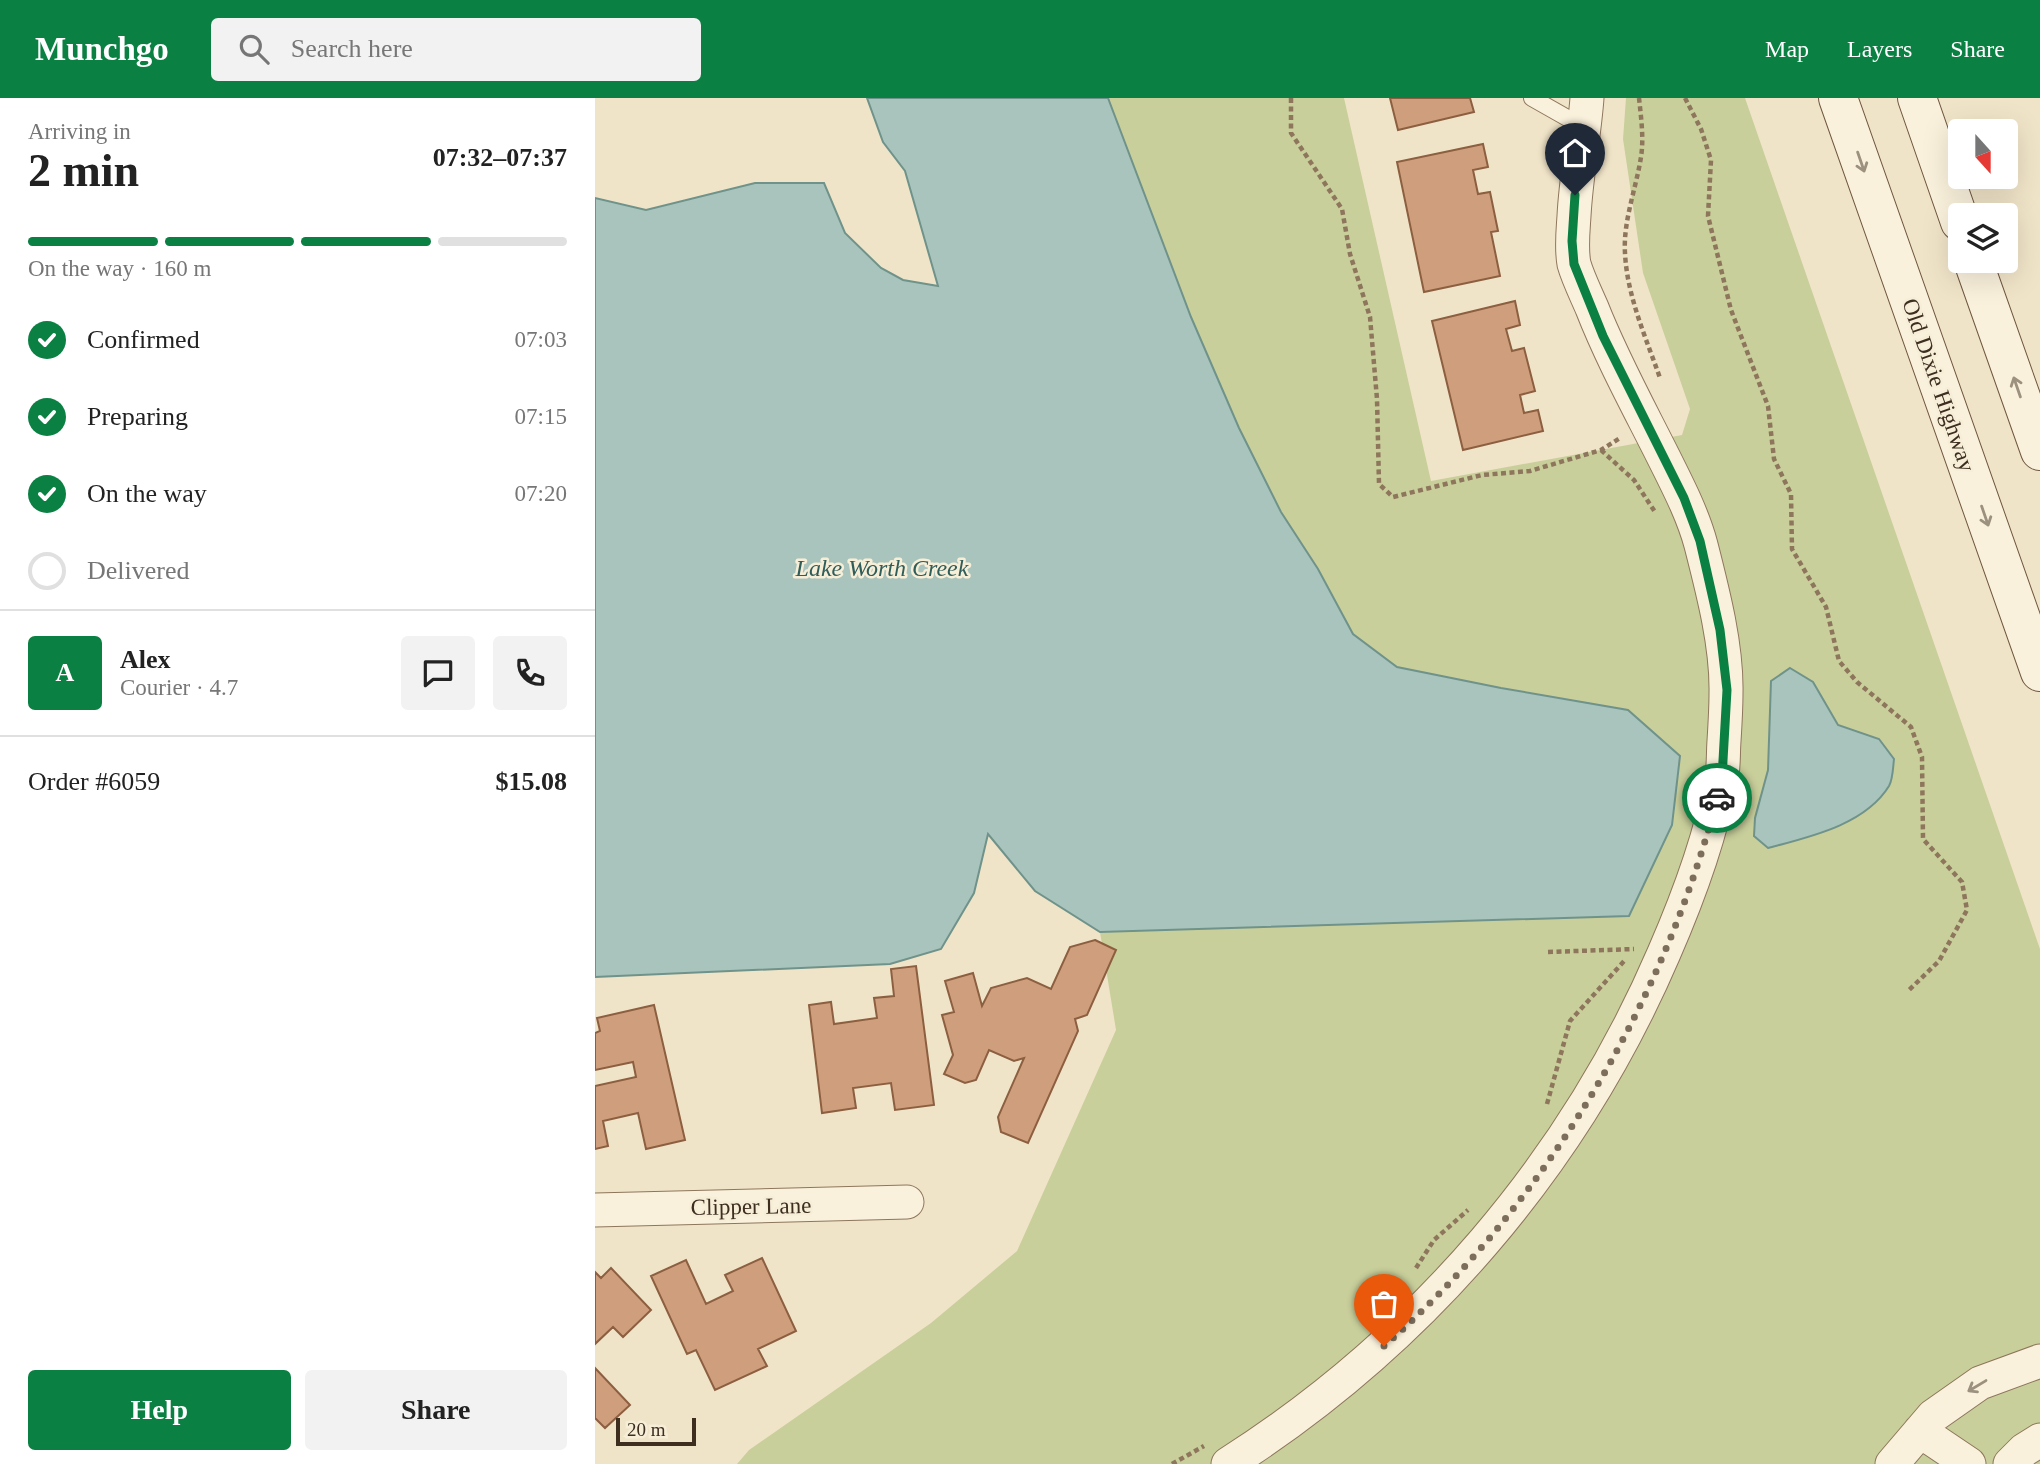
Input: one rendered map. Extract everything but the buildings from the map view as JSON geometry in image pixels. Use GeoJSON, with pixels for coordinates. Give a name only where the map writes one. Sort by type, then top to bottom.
{"type":"FeatureCollection","features":[{"type":"Feature","properties":{"kind":"main road","name":"Old Dixie Highway"},"geometry":{"type":"LineString","coordinates":[[1838,98],[2040,672]]}},
{"type":"Feature","properties":{"kind":"main road"},"geometry":{"type":"LineString","coordinates":[[1917,98],[1953,203]]}},
{"type":"Feature","properties":{"kind":"main road"},"geometry":{"type":"LineString","coordinates":[[1977,273],[2040,451]]}},
{"type":"Feature","properties":{"kind":"street"},"geometry":{"type":"LineString","coordinates":[[1218,1454],[1268,1439],[1336,1388],[1400,1332],[1460,1271],[1515,1206],[1565,1138],[1609,1065],[1649,990],[1682,912],[1704,848],[1722,778],[1727,690],[1720,630],[1700,541],[1684,498],[1603,336],[1574,264],[1572,241],[1575,195],[1586,113]]}},
{"type":"Feature","properties":{"kind":"street","name":"Clipper Lane"},"geometry":{"type":"LineString","coordinates":[[595,1210],[907,1202]]}},
{"type":"Feature","properties":{"kind":"street"},"geometry":{"type":"LineString","coordinates":[[1892,1464],[1933,1416],[1980,1383],[2040,1361]]}},
{"type":"Feature","properties":{"kind":"street"},"geometry":{"type":"LineString","coordinates":[[1920,1431],[1969,1464]]}},
{"type":"Feature","properties":{"kind":"street"},"geometry":{"type":"LineString","coordinates":[[2010,1464],[2024,1450],[2040,1440]]}},
{"type":"Feature","properties":{"kind":"lane"},"geometry":{"type":"LineString","coordinates":[[1532,98],[1586,113]]}},
{"type":"Feature","properties":{"kind":"path"},"geometry":{"type":"LineString","coordinates":[[1291,98],[1291,133],[1342,209],[1350,254],[1370,317],[1377,399],[1379,484],[1394,497],[1482,475],[1530,471],[1601,450],[1646,422],[1661,400],[1660,379],[1631,293],[1625,252],[1630,208],[1641,155],[1639,98]]}},
{"type":"Feature","properties":{"kind":"path"},"geometry":{"type":"LineString","coordinates":[[1685,98],[1701,129],[1711,160],[1707,216],[1731,310],[1768,406],[1774,460],[1791,494],[1792,549],[1826,607],[1839,661],[1857,682],[1911,727],[1922,757],[1923,839],[1962,882],[1967,910],[1939,961],[1907,992]]}},
{"type":"Feature","properties":{"kind":"path"},"geometry":{"type":"LineString","coordinates":[[1601,450],[1634,480],[1656,514]]}},
{"type":"Feature","properties":{"kind":"path"},"geometry":{"type":"LineString","coordinates":[[1547,1106],[1570,1021],[1641,940]]}},
{"type":"Feature","properties":{"kind":"path"},"geometry":{"type":"LineString","coordinates":[[1548,952],[1634,950]]}},
{"type":"Feature","properties":{"kind":"path"},"geometry":{"type":"LineString","coordinates":[[1413,1272],[1434,1240],[1470,1209]]}},
{"type":"Feature","properties":{"kind":"path"},"geometry":{"type":"LineString","coordinates":[[1172,1464],[1218,1454]]}},
{"type":"Feature","properties":{"kind":"green space"},"geometry":{"type":"Polygon","coordinates":[[[1108,98],[1344,98],[1431,481],[1682,435],[1690,409],[1643,273],[1623,139],[1626,98],[1745,98],[2040,949],[2040,1464],[737,1464],[749,1450],[931,1323],[1017,1251],[1116,1030],[1100,932],[1326,924],[1501,688],[1397,667],[1353,634],[1318,569],[1281,512],[1239,428],[1191,317],[1108,98]]]}},
{"type":"Feature","properties":{"kind":"water","name":"Lake Worth Creek"},"geometry":{"type":"Polygon","coordinates":[[[867,98],[1108,98],[1191,317],[1239,428],[1281,512],[1318,569],[1353,634],[1397,667],[1628,710],[1680,756],[1672,825],[1629,916],[1100,932],[1035,891],[988,834],[974,893],[941,949],[890,964],[595,977],[595,198],[646,210],[755,183],[824,183],[845,233],[881,268],[903,280],[938,286],[905,171],[883,142],[867,98]]]}},
{"type":"Feature","properties":{"kind":"water"},"geometry":{"type":"Polygon","coordinates":[[[1790,668],[1813,682],[1838,725],[1879,739],[1894,759],[1893,773],[1889,786],[1879,799],[1851,820],[1818,834],[1768,848],[1754,836],[1755,818],[1768,770],[1771,681],[1790,668]]]}},
{"type":"Feature","properties":{"kind":"way so far"},"geometry":{"type":"LineString","coordinates":[[1384,1346],[1460,1271],[1515,1206],[1565,1138],[1609,1065],[1649,990],[1682,912],[1704,848],[1717,798]]}},
{"type":"Feature","properties":{"kind":"route"},"geometry":{"type":"LineString","coordinates":[[1575,195],[1572,241],[1574,264],[1603,336],[1684,498],[1700,541],[1720,630],[1727,690],[1722,778],[1717,798]]}}]}
